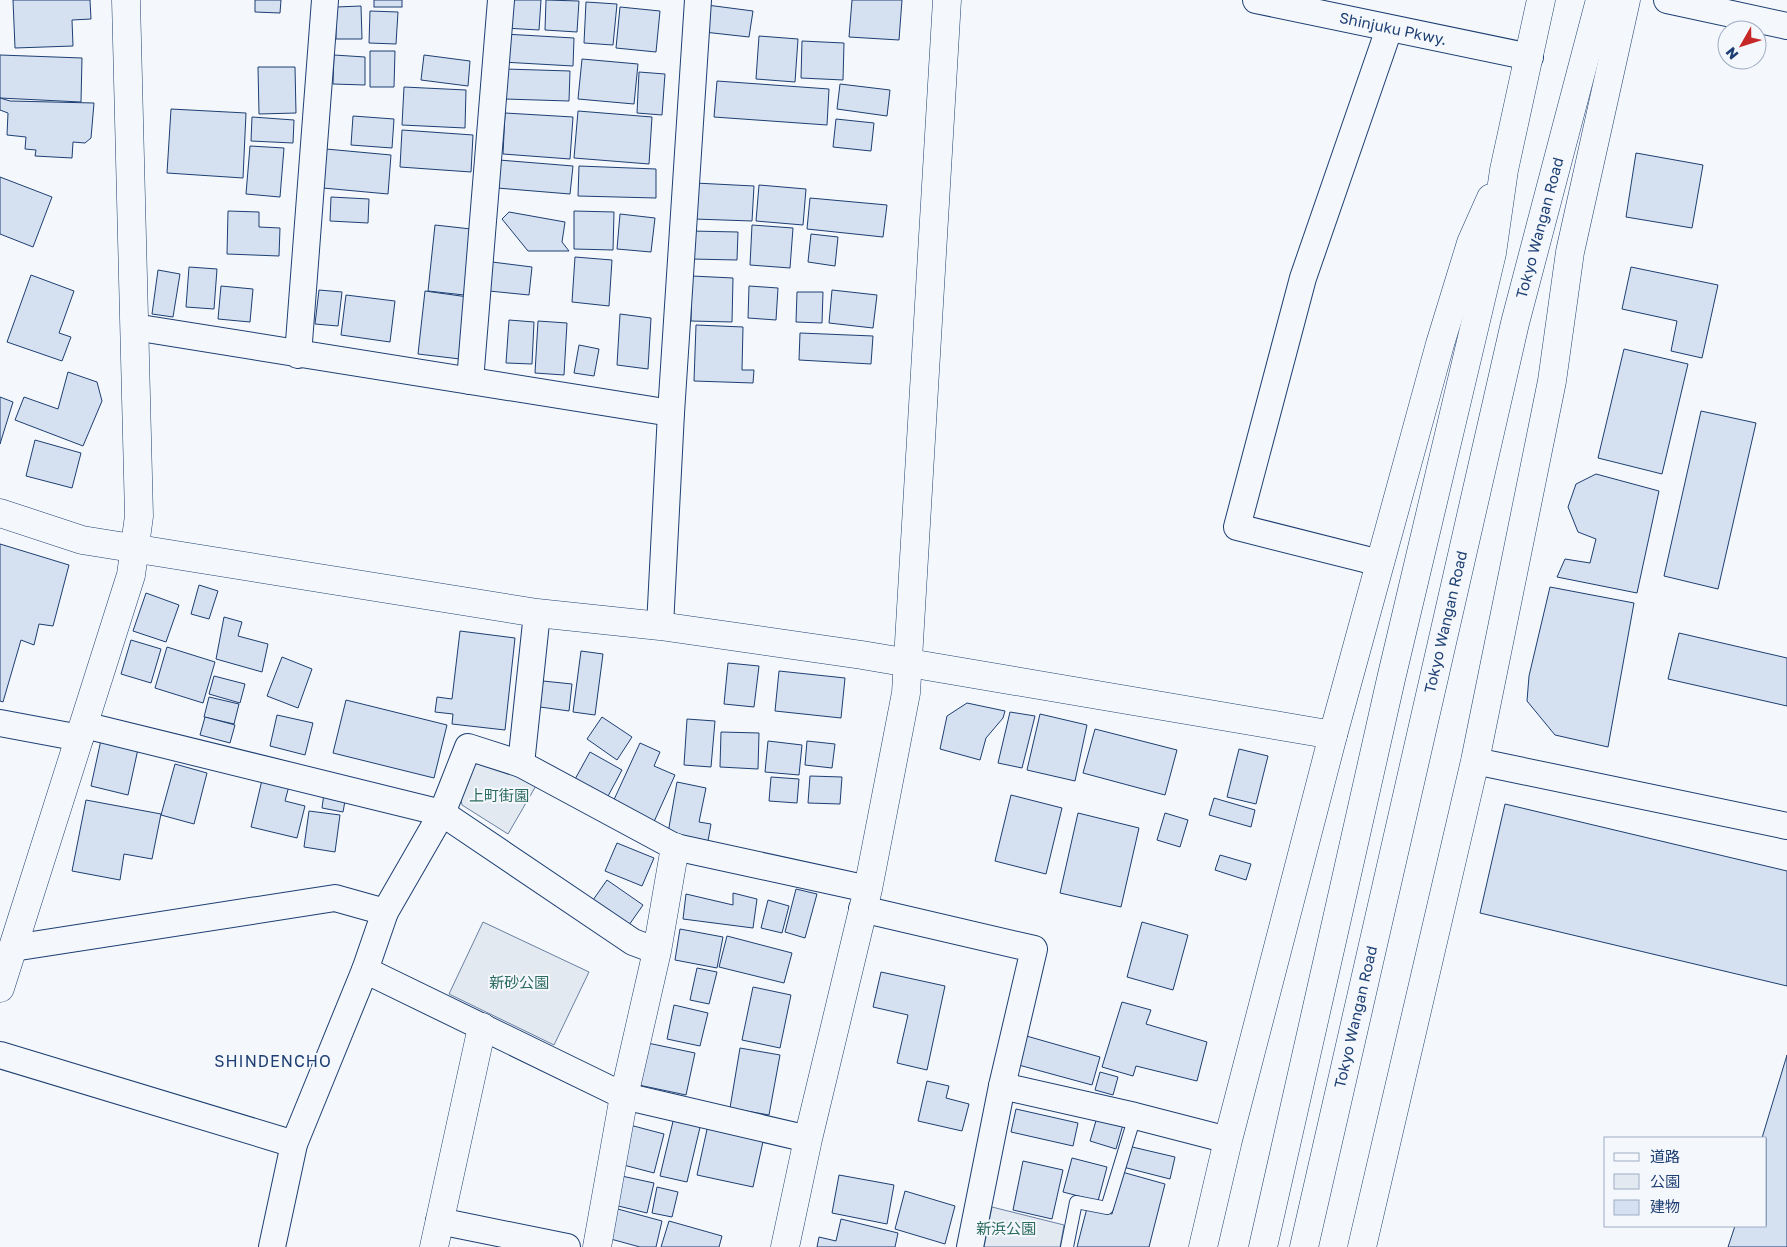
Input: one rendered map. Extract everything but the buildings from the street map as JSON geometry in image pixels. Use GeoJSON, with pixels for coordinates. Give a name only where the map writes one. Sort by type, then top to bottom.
{"type":"FeatureCollection","features":[{"type":"Feature","properties":{"kind":"main road"},"geometry":{"type":"LineString","coordinates":[[0,988],[131,575],[136,548],[138,516],[126,0]]}},
{"type":"Feature","properties":{"kind":"main road"},"geometry":{"type":"LineString","coordinates":[[785,1247],[808,1139],[865,899],[906,693],[906,664],[947,0]]}},
{"type":"Feature","properties":{"kind":"main road"},"geometry":{"type":"LineString","coordinates":[[1263,1247],[1389,689],[1492,253],[1504,170],[1541,0]]}},
{"type":"Feature","properties":{"kind":"main road","name":"Tokyo Wangan Road"},"geometry":{"type":"LineString","coordinates":[[1304,1247],[1515,323],[1600,0]]}},
{"type":"Feature","properties":{"kind":"main road"},"geometry":{"type":"LineString","coordinates":[[1362,1247],[1476,761],[1552,381],[1570,252],[1626,0]]}},
{"type":"Feature","properties":{"kind":"main road"},"geometry":{"type":"LineString","coordinates":[[1203,1247],[1228,1140],[1333,735],[1440,344],[1471,243],[1504,170]]}},
{"type":"Feature","properties":{"kind":"main road"},"geometry":{"type":"LineString","coordinates":[[0,513],[82,540],[537,613],[660,626],[906,664],[1333,735]]}},
{"type":"Feature","properties":{"kind":"main road"},"geometry":{"type":"LineString","coordinates":[[597,1247],[624,1096],[656,951],[675,847]]}},
{"type":"Feature","properties":{"kind":"main road"},"geometry":{"type":"LineString","coordinates":[[436,1234],[482,1027]]}},
{"type":"Feature","properties":{"kind":"street"},"geometry":{"type":"LineString","coordinates":[[298,355],[326,0]]}},
{"type":"Feature","properties":{"kind":"street"},"geometry":{"type":"LineString","coordinates":[[470,381],[501,0]]}},
{"type":"Feature","properties":{"kind":"street"},"geometry":{"type":"LineString","coordinates":[[660,626],[671,413],[698,0]]}},
{"type":"Feature","properties":{"kind":"street","name":"Shinjuku Pkwy."},"geometry":{"type":"LineString","coordinates":[[1256,0],[1530,57]]}},
{"type":"Feature","properties":{"kind":"street"},"geometry":{"type":"LineString","coordinates":[[1667,0],[1787,26]]}},
{"type":"Feature","properties":{"kind":"street"},"geometry":{"type":"LineString","coordinates":[[1380,563],[1237,527],[1303,278],[1389,29]]}},
{"type":"Feature","properties":{"kind":"street"},"geometry":{"type":"LineString","coordinates":[[134,327],[298,355],[671,413]]}},
{"type":"Feature","properties":{"kind":"street"},"geometry":{"type":"LineString","coordinates":[[520,764],[537,613]]}},
{"type":"Feature","properties":{"kind":"street"},"geometry":{"type":"LineString","coordinates":[[0,724],[82,731],[442,813],[633,942],[656,951]]}},
{"type":"Feature","properties":{"kind":"street"},"geometry":{"type":"LineString","coordinates":[[272,1247],[294,1144],[365,970],[386,912],[442,813],[468,747],[520,764],[675,847],[865,899],[1034,949],[1002,1086],[970,1247]]}},
{"type":"Feature","properties":{"kind":"street"},"geometry":{"type":"LineString","coordinates":[[1476,761],[1787,826]]}},
{"type":"Feature","properties":{"kind":"street"},"geometry":{"type":"LineString","coordinates":[[13,948],[335,898],[386,912]]}},
{"type":"Feature","properties":{"kind":"street"},"geometry":{"type":"LineString","coordinates":[[365,970],[624,1096],[808,1139]]}},
{"type":"Feature","properties":{"kind":"street"},"geometry":{"type":"LineString","coordinates":[[0,1055],[294,1144]]}},
{"type":"Feature","properties":{"kind":"street"},"geometry":{"type":"LineString","coordinates":[[1002,1086],[1135,1116],[1228,1140]]}},
{"type":"Feature","properties":{"kind":"street"},"geometry":{"type":"LineString","coordinates":[[436,1234],[567,1247]]}},
{"type":"Feature","properties":{"kind":"lane"},"geometry":{"type":"LineString","coordinates":[[1067,1247],[1076,1202],[1107,1208],[1135,1116]]}},
{"type":"Feature","properties":{"kind":"green space","name":"上町街園"},"geometry":{"type":"Polygon","coordinates":[[[486,761],[537,784],[508,834],[462,805],[458,786],[469,766],[486,761]]]}},
{"type":"Feature","properties":{"kind":"green space","name":"新砂公園"},"geometry":{"type":"Polygon","coordinates":[[[483,922],[589,972],[554,1045],[449,994],[483,922]]]}},
{"type":"Feature","properties":{"kind":"green space","name":"新浜公園"},"geometry":{"type":"Polygon","coordinates":[[[992,1207],[1064,1225],[1060,1247],[984,1247],[992,1207]]]}},
{"type":"Feature","properties":{"kind":"district","name":"SHINDENCHO"},"geometry":{"type":"Point","coordinates":[273,1061]}}]}
